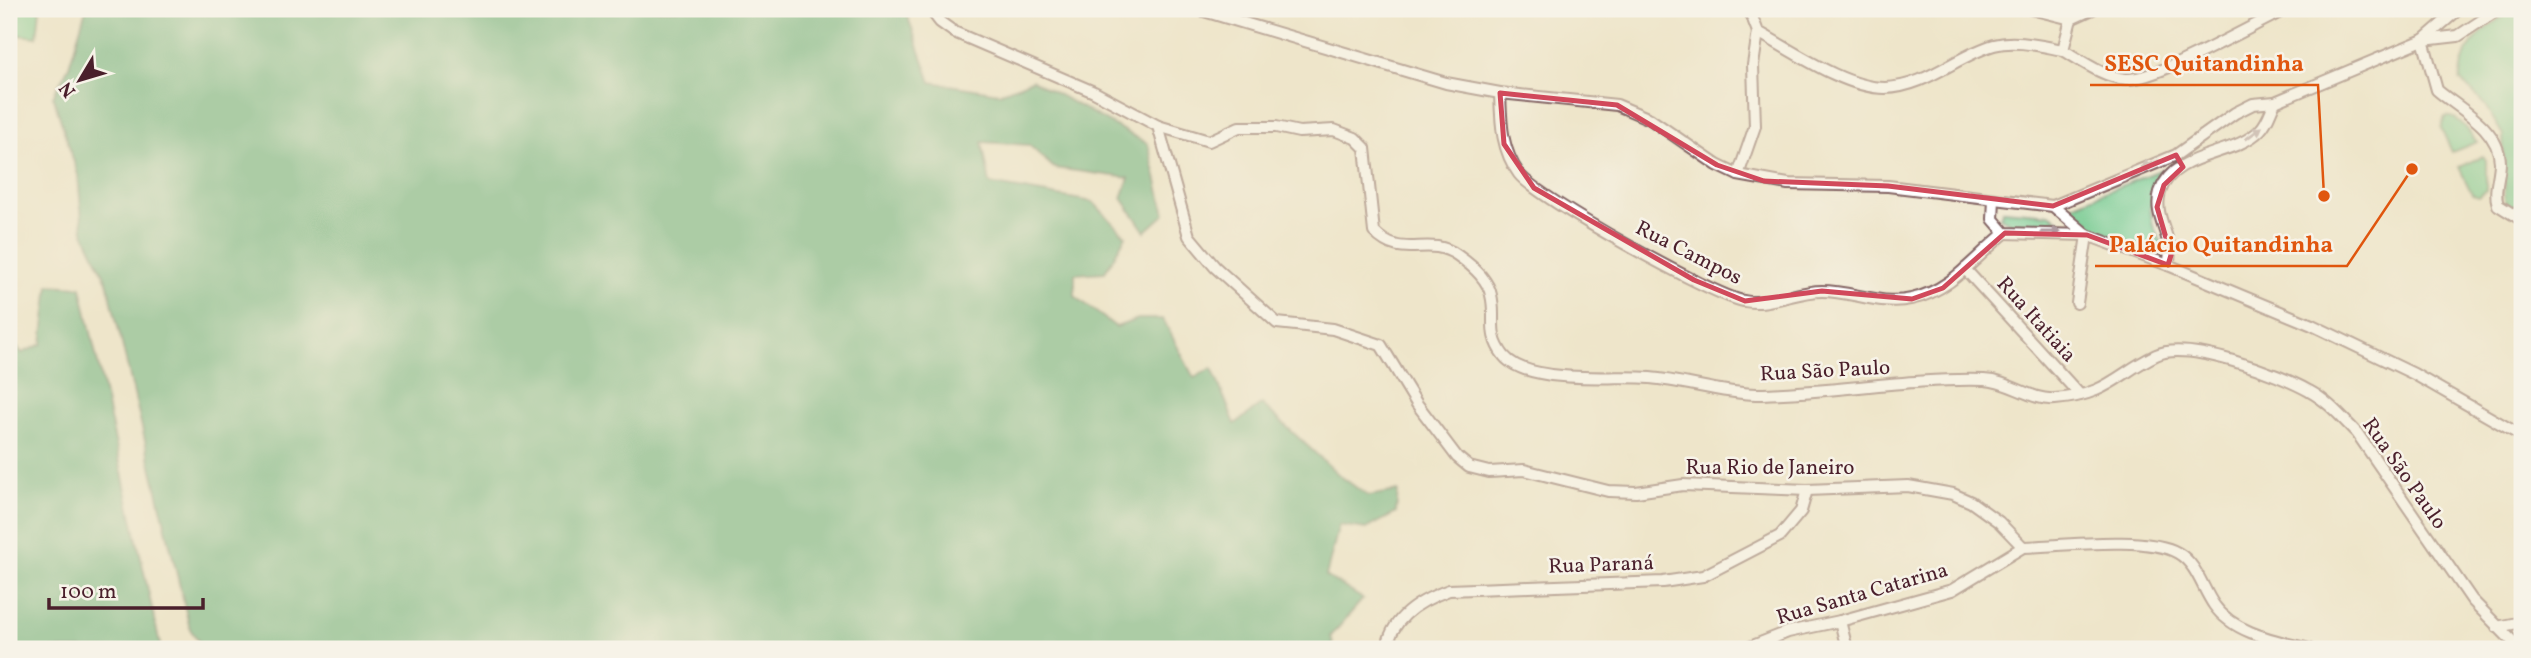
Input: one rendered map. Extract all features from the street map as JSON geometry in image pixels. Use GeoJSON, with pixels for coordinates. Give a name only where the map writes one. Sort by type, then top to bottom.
{"type":"FeatureCollection","features":[{"type":"Feature","properties":{"kind":"street"},"geometry":{"type":"LineString","coordinates":[[930,9],[940,22],[954,32],[1094,92],[1158,126]]}},
{"type":"Feature","properties":{"kind":"street"},"geometry":{"type":"LineString","coordinates":[[1197,9],[1241,14],[1446,83],[1500,93],[1600,102],[1628,109],[1650,119],[1717,165],[1738,175],[1788,184],[1888,186],[2053,206],[2176,155],[2244,109],[2275,102],[2423,40],[2458,36],[2499,9]]}},
{"type":"Feature","properties":{"kind":"street"},"geometry":{"type":"LineString","coordinates":[[1738,175],[1755,126],[1754,65],[1758,32],[1749,9]]}},
{"type":"Feature","properties":{"kind":"street"},"geometry":{"type":"LineString","coordinates":[[2031,9],[2071,19],[2093,9]]}},
{"type":"Feature","properties":{"kind":"street"},"geometry":{"type":"LineString","coordinates":[[1758,32],[1847,79],[1883,88],[1924,79],[1992,45],[2026,44],[2063,50],[2113,76],[2127,79],[2144,77],[2287,9]]}},
{"type":"Feature","properties":{"kind":"street"},"geometry":{"type":"LineString","coordinates":[[2423,40],[2459,9]]}},
{"type":"Feature","properties":{"kind":"street"},"geometry":{"type":"LineString","coordinates":[[2063,50],[2071,19]]}},
{"type":"Feature","properties":{"kind":"street"},"geometry":{"type":"LineString","coordinates":[[2423,40],[2437,90],[2471,114],[2492,140],[2500,159],[2495,197],[2498,205],[2522,220]]}},
{"type":"Feature","properties":{"kind":"street","name":"Rua Campos"},"geometry":{"type":"LineString","coordinates":[[1500,93],[1504,144],[1524,180],[1551,200],[1733,299],[1763,302],[1822,291],[1859,298],[1912,299],[1943,288],[2005,233]]}},
{"type":"Feature","properties":{"kind":"street"},"geometry":{"type":"LineString","coordinates":[[2168,265],[2171,246],[2157,207],[2169,177],[2183,167],[2258,133],[2275,102]]}},
{"type":"Feature","properties":{"kind":"street","name":"Rua São Paulo"},"geometry":{"type":"LineString","coordinates":[[1158,126],[1209,141],[1239,127],[1276,127],[1299,132],[1334,130],[1355,138],[1365,148],[1374,232],[1395,248],[1438,247],[1455,254],[1469,265],[1490,291],[1491,330],[1497,344],[1506,358],[1517,366],[1558,374],[1648,377],[1736,393],[1788,394],[1957,380],[1999,382],[2042,399],[2080,395],[2108,387],[2157,354],[2172,352],[2230,359],[2276,375],[2311,392],[2334,409],[2357,433],[2464,590],[2521,649]]}},
{"type":"Feature","properties":{"kind":"street","name":"Rua Rio de Janeiro"},"geometry":{"type":"LineString","coordinates":[[1158,126],[1189,236],[1215,267],[1277,323],[1332,329],[1381,345],[1402,383],[1463,464],[1489,472],[1524,470],[1608,491],[1636,492],[1683,485],[1807,490],[1908,486],[1953,494],[1999,522],[2023,547]]}},
{"type":"Feature","properties":{"kind":"street"},"geometry":{"type":"LineString","coordinates":[[2211,132],[2222,149]]}},
{"type":"Feature","properties":{"kind":"street"},"geometry":{"type":"LineString","coordinates":[[2176,155],[2183,167]]}},
{"type":"Feature","properties":{"kind":"street"},"geometry":{"type":"LineString","coordinates":[[1994,200],[1993,219],[2005,233],[2087,235],[2168,265],[2323,331],[2414,374],[2522,436]]}},
{"type":"Feature","properties":{"kind":"street"},"geometry":{"type":"LineString","coordinates":[[2053,206],[2087,235]]}},
{"type":"Feature","properties":{"kind":"street"},"geometry":{"type":"LineString","coordinates":[[2077,303],[2087,235]]}},
{"type":"Feature","properties":{"kind":"street","name":"Rua Itatiaia"},"geometry":{"type":"LineString","coordinates":[[1965,269],[2080,395]]}},
{"type":"Feature","properties":{"kind":"street","name":"Rua Paraná"},"geometry":{"type":"LineString","coordinates":[[1387,649],[1389,635],[1397,622],[1423,602],[1449,590],[1663,582],[1703,576],[1780,536],[1801,511],[1807,490]]}},
{"type":"Feature","properties":{"kind":"street"},"geometry":{"type":"LineString","coordinates":[[2023,547],[2134,544],[2170,549],[2190,564],[2214,606],[2231,622],[2271,639],[2309,649]]}},
{"type":"Feature","properties":{"kind":"street","name":"Rua Santa Catarina"},"geometry":{"type":"LineString","coordinates":[[1745,649],[1788,632],[1840,621],[1952,590],[2023,547]]}},
{"type":"Feature","properties":{"kind":"street"},"geometry":{"type":"LineString","coordinates":[[1840,621],[1847,649]]}},
{"type":"Feature","properties":{"kind":"street"},"geometry":{"type":"LineString","coordinates":[[2497,627],[2522,622]]}},
{"type":"Feature","properties":{"kind":"highlighted area"},"geometry":{"type":"Polygon","coordinates":[[[1500,93],[1617,105],[1717,165],[1764,181],[1888,186],[2053,206],[2176,155],[2183,167],[2164,185],[2157,207],[2171,255],[2168,265],[2087,235],[2005,233],[1943,288],[1912,299],[1822,291],[1745,301],[1694,280],[1534,188],[1504,144],[1500,93]]]}},
{"type":"Feature","properties":{"kind":"green space"},"geometry":{"type":"Polygon","coordinates":[[[9,9],[40,9],[37,37],[9,34],[9,9]]]}},
{"type":"Feature","properties":{"kind":"green space"},"geometry":{"type":"Polygon","coordinates":[[[86,9],[905,9],[931,82],[999,93],[1032,80],[1148,144],[1165,214],[1145,232],[1122,198],[1129,178],[1054,168],[1029,145],[982,142],[990,184],[1093,202],[1126,236],[1105,272],[1075,274],[1075,296],[1116,327],[1138,319],[1163,319],[1194,378],[1212,368],[1235,424],[1262,404],[1339,475],[1368,496],[1398,491],[1396,513],[1366,529],[1339,525],[1326,576],[1363,599],[1331,636],[1334,649],[204,649],[190,629],[107,281],[83,231],[78,175],[53,96],[69,66],[86,9]]]}},
{"type":"Feature","properties":{"kind":"green space"},"geometry":{"type":"Polygon","coordinates":[[[2514,9],[2522,9],[2522,212],[2505,202],[2503,135],[2485,105],[2460,80],[2461,68],[2470,47],[2494,22],[2514,9]]]}},
{"type":"Feature","properties":{"kind":"green space"},"geometry":{"type":"Polygon","coordinates":[[[2445,117],[2459,121],[2477,142],[2452,152],[2441,128],[2445,117]]]}},
{"type":"Feature","properties":{"kind":"green space"},"geometry":{"type":"Polygon","coordinates":[[[2483,156],[2486,160],[2486,190],[2479,196],[2472,194],[2459,167],[2483,156]]]}},
{"type":"Feature","properties":{"kind":"green space"},"geometry":{"type":"Polygon","coordinates":[[[2163,169],[2150,207],[2153,226],[2164,247],[2161,252],[2156,254],[2093,228],[2071,210],[2073,205],[2163,169]]]}},
{"type":"Feature","properties":{"kind":"green space"},"geometry":{"type":"Polygon","coordinates":[[[2003,210],[2049,214],[2067,225],[2066,228],[2016,226],[2000,217],[2003,210]]]}},
{"type":"Feature","properties":{"kind":"green space"},"geometry":{"type":"Polygon","coordinates":[[[49,285],[81,287],[161,649],[9,649],[9,336],[22,353],[42,344],[49,285]]]}},
{"type":"Feature","properties":{"kind":"place","name":"Palácio Quitandinha"},"geometry":{"type":"Point","coordinates":[2412,169]}},
{"type":"Feature","properties":{"kind":"place","name":"SESC Quitandinha"},"geometry":{"type":"Point","coordinates":[2324,196]}}]}
